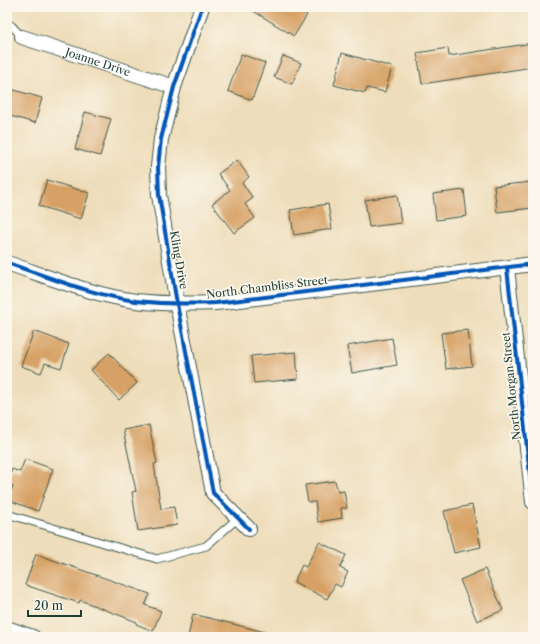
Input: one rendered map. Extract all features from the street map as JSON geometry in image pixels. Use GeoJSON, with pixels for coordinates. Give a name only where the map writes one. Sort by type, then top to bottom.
{"type":"FeatureCollection","features":[{"type":"Feature","properties":{"kind":"street","name":"Kling Drive"},"geometry":{"type":"LineString","coordinates":[[202,7],[174,87],[161,139],[158,174],[159,195],[177,304],[213,493],[249,529]]}},
{"type":"Feature","properties":{"kind":"street","name":"Joanne Drive"},"geometry":{"type":"LineString","coordinates":[[22,37],[174,87]]}},
{"type":"Feature","properties":{"kind":"street","name":"North Chambliss Street"},"geometry":{"type":"LineString","coordinates":[[7,263],[118,298],[177,304],[216,303],[533,264]]}},
{"type":"Feature","properties":{"kind":"street","name":"North Morgan Street"},"geometry":{"type":"LineString","coordinates":[[506,268],[533,502]]}},
{"type":"Feature","properties":{"kind":"street"},"geometry":{"type":"LineString","coordinates":[[7,628],[33,637]]}},
{"type":"Feature","properties":{"kind":"lane"},"geometry":{"type":"LineString","coordinates":[[7,23],[12,26],[22,37]]}},
{"type":"Feature","properties":{"kind":"lane"},"geometry":{"type":"LineString","coordinates":[[7,514],[157,559],[206,546],[238,518]]}},
{"type":"Feature","properties":{"kind":"building"},"geometry":{"type":"Polygon","coordinates":[[[247,7],[295,7],[307,15],[294,36],[247,7]]]}},
{"type":"Feature","properties":{"kind":"building"},"geometry":{"type":"Polygon","coordinates":[[[533,43],[533,67],[422,84],[417,53],[448,48],[449,56],[533,43]]]}},
{"type":"Feature","properties":{"kind":"building"},"geometry":{"type":"Polygon","coordinates":[[[342,53],[392,67],[385,92],[367,88],[365,93],[334,85],[342,53]]]}},
{"type":"Feature","properties":{"kind":"building"},"geometry":{"type":"Polygon","coordinates":[[[241,54],[265,63],[252,100],[228,91],[241,54]]]}},
{"type":"Feature","properties":{"kind":"building"},"geometry":{"type":"Polygon","coordinates":[[[283,56],[301,63],[292,84],[274,77],[283,56]]]}},
{"type":"Feature","properties":{"kind":"building"},"geometry":{"type":"Polygon","coordinates":[[[7,88],[42,98],[35,123],[7,115],[7,88]]]}},
{"type":"Feature","properties":{"kind":"building"},"geometry":{"type":"Polygon","coordinates":[[[85,112],[111,119],[100,156],[75,149],[85,112]]]}},
{"type":"Feature","properties":{"kind":"building"},"geometry":{"type":"Polygon","coordinates":[[[237,160],[249,177],[242,183],[253,198],[245,204],[255,218],[234,233],[212,204],[230,190],[218,174],[237,160]]]}},
{"type":"Feature","properties":{"kind":"building"},"geometry":{"type":"Polygon","coordinates":[[[47,180],[89,193],[81,219],[39,206],[47,180]]]}},
{"type":"Feature","properties":{"kind":"building"},"geometry":{"type":"Polygon","coordinates":[[[531,182],[533,208],[497,212],[494,186],[531,182]]]}},
{"type":"Feature","properties":{"kind":"building"},"geometry":{"type":"Polygon","coordinates":[[[464,190],[467,216],[436,220],[433,194],[464,190]]]}},
{"type":"Feature","properties":{"kind":"building"},"geometry":{"type":"Polygon","coordinates":[[[397,195],[401,223],[369,227],[365,200],[397,195]]]}},
{"type":"Feature","properties":{"kind":"building"},"geometry":{"type":"Polygon","coordinates":[[[328,204],[332,229],[294,235],[290,210],[328,204]]]}},
{"type":"Feature","properties":{"kind":"building"},"geometry":{"type":"Polygon","coordinates":[[[468,330],[472,366],[446,369],[441,333],[468,330]]]}},
{"type":"Feature","properties":{"kind":"building"},"geometry":{"type":"Polygon","coordinates":[[[34,331],[69,344],[61,368],[45,363],[41,373],[21,366],[34,331]]]}},
{"type":"Feature","properties":{"kind":"building"},"geometry":{"type":"Polygon","coordinates":[[[392,338],[397,365],[352,373],[347,346],[392,338]]]}},
{"type":"Feature","properties":{"kind":"building"},"geometry":{"type":"Polygon","coordinates":[[[296,352],[298,379],[254,383],[251,356],[296,352]]]}},
{"type":"Feature","properties":{"kind":"building"},"geometry":{"type":"Polygon","coordinates":[[[109,353],[137,383],[119,400],[91,370],[109,353]]]}},
{"type":"Feature","properties":{"kind":"building"},"geometry":{"type":"Polygon","coordinates":[[[149,425],[157,463],[154,464],[161,509],[174,507],[177,525],[138,531],[132,492],[136,491],[123,430],[149,425]]]}},
{"type":"Feature","properties":{"kind":"building"},"geometry":{"type":"Polygon","coordinates":[[[25,459],[53,469],[38,511],[8,500],[13,486],[7,484],[12,469],[20,472],[25,459]]]}},
{"type":"Feature","properties":{"kind":"building"},"geometry":{"type":"Polygon","coordinates":[[[335,481],[338,492],[344,491],[347,508],[341,508],[342,518],[318,522],[315,502],[308,502],[305,485],[335,481]]]}},
{"type":"Feature","properties":{"kind":"building"},"geometry":{"type":"Polygon","coordinates":[[[472,505],[481,547],[454,553],[444,511],[472,505]]]}},
{"type":"Feature","properties":{"kind":"building"},"geometry":{"type":"Polygon","coordinates":[[[319,542],[346,555],[340,568],[348,572],[341,587],[335,584],[327,599],[294,582],[302,565],[306,567],[319,542]]]}},
{"type":"Feature","properties":{"kind":"building"},"geometry":{"type":"Polygon","coordinates":[[[36,554],[150,594],[145,605],[161,611],[153,631],[136,624],[137,622],[80,600],[79,603],[25,585],[36,554]]]}},
{"type":"Feature","properties":{"kind":"building"},"geometry":{"type":"Polygon","coordinates":[[[485,569],[503,610],[477,621],[460,580],[485,569]]]}},
{"type":"Feature","properties":{"kind":"building"},"geometry":{"type":"Polygon","coordinates":[[[193,614],[265,632],[264,637],[188,637],[193,614]]]}},
{"type":"Feature","properties":{"kind":"cycle path"},"geometry":{"type":"LineString","coordinates":[[202,7],[174,87],[161,139],[158,167],[159,195],[177,304],[213,493],[249,529]]}},
{"type":"Feature","properties":{"kind":"cycle path"},"geometry":{"type":"LineString","coordinates":[[7,263],[71,285],[120,298],[146,302],[186,304],[216,303],[533,264]]}},
{"type":"Feature","properties":{"kind":"cycle path"},"geometry":{"type":"LineString","coordinates":[[507,268],[533,502]]}}]}
